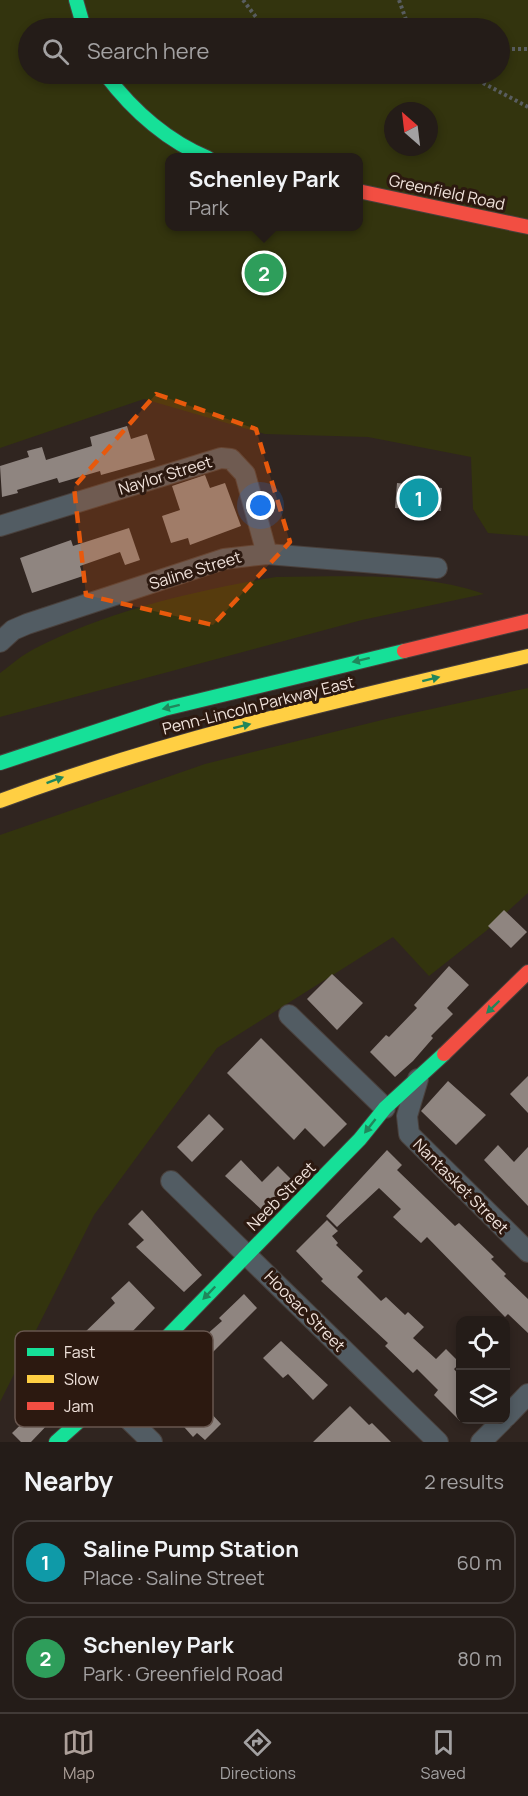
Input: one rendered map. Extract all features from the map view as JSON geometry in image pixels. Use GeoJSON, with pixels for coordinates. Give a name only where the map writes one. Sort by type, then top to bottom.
{"type":"FeatureCollection","features":[{"type":"Feature","properties":{"kind":"main road"},"geometry":{"type":"LineString","coordinates":[[76,0],[81,18]]}},
{"type":"Feature","properties":{"kind":"main road"},"geometry":{"type":"LineString","coordinates":[[112,84],[153,127],[198,153]]}},
{"type":"Feature","properties":{"kind":"main road","name":"Greenfield Road"},"geometry":{"type":"LineString","coordinates":[[363,192],[528,227]]}},
{"type":"Feature","properties":{"kind":"main road"},"geometry":{"type":"LineString","coordinates":[[438,641],[528,614]]}},
{"type":"Feature","properties":{"kind":"main road","name":"Penn-Lincoln Parkway East"},"geometry":{"type":"LineString","coordinates":[[0,763],[164,709],[528,621]]}},
{"type":"Feature","properties":{"kind":"main road","name":"Penn-Lincoln Parkway East"},"geometry":{"type":"LineString","coordinates":[[0,801],[64,777],[173,743],[528,656]]}},
{"type":"Feature","properties":{"kind":"main road","name":"Neeb Street"},"geometry":{"type":"LineString","coordinates":[[172,1331],[360,1139],[385,1108],[418,1080],[528,972]]}},
{"type":"Feature","properties":{"kind":"main road","name":"Neeb Street"},"geometry":{"type":"LineString","coordinates":[[57,1442],[73,1427]]}},
{"type":"Feature","properties":{"kind":"street","name":"Naylor Street"},"geometry":{"type":"LineString","coordinates":[[0,526],[221,458],[231,459],[245,474],[267,554]]}},
{"type":"Feature","properties":{"kind":"street","name":"Saline Street"},"geometry":{"type":"LineString","coordinates":[[0,642],[13,630],[27,624],[224,559],[267,554],[437,568]]}},
{"type":"Feature","properties":{"kind":"street"},"geometry":{"type":"LineString","coordinates":[[289,1015],[385,1108]]}},
{"type":"Feature","properties":{"kind":"street","name":"Nantasket Street"},"geometry":{"type":"LineString","coordinates":[[418,1080],[407,1116],[409,1134],[528,1252]]}},
{"type":"Feature","properties":{"kind":"street","name":"Hoosac Street"},"geometry":{"type":"LineString","coordinates":[[171,1181],[438,1442]]}},
{"type":"Feature","properties":{"kind":"street"},"geometry":{"type":"LineString","coordinates":[[510,1412],[528,1394]]}},
{"type":"Feature","properties":{"kind":"street"},"geometry":{"type":"LineString","coordinates":[[481,1442],[498,1424]]}},
{"type":"Feature","properties":{"kind":"street"},"geometry":{"type":"LineString","coordinates":[[137,1427],[152,1442]]}},
{"type":"Feature","properties":{"kind":"path"},"geometry":{"type":"LineString","coordinates":[[243,0],[257,18]]}},
{"type":"Feature","properties":{"kind":"path"},"geometry":{"type":"LineString","coordinates":[[399,0],[405,18]]}},
{"type":"Feature","properties":{"kind":"path"},"geometry":{"type":"LineString","coordinates":[[510,49],[528,49]]}},
{"type":"Feature","properties":{"kind":"path"},"geometry":{"type":"LineString","coordinates":[[485,84],[528,107]]}},
{"type":"Feature","properties":{"kind":"highlighted area"},"geometry":{"type":"Polygon","coordinates":[[[156,394],[256,429],[290,542],[213,625],[86,595],[74,487],[156,394]]]}},
{"type":"Feature","properties":{"kind":"shaded area"},"geometry":{"type":"Polygon","coordinates":[[[0,0],[528,0],[528,536],[488,533],[473,509],[471,457],[368,437],[265,434],[144,399],[0,448],[0,0]]]}},
{"type":"Feature","properties":{"kind":"shaded area"},"geometry":{"type":"Polygon","coordinates":[[[355,576],[408,579],[434,582],[484,594],[362,620],[0,717],[0,673],[34,649],[121,613],[184,595],[276,577],[355,576]]]}},
{"type":"Feature","properties":{"kind":"shaded area"},"geometry":{"type":"Polygon","coordinates":[[[528,688],[528,893],[486,931],[429,976],[393,937],[217,1048],[94,1215],[36,1331],[15,1331],[15,1372],[0,1402],[0,835],[205,764],[390,718],[528,688]]]}},
{"type":"Feature","properties":{"kind":"building"},"geometry":{"type":"Polygon","coordinates":[[[127,426],[131,439],[147,434],[155,460],[101,475],[100,471],[59,483],[57,478],[2,497],[0,466],[29,457],[27,451],[42,447],[46,460],[92,446],[90,437],[127,426]]]}},
{"type":"Feature","properties":{"kind":"building"},"geometry":{"type":"Polygon","coordinates":[[[205,475],[210,488],[225,483],[241,526],[190,545],[188,538],[171,543],[162,516],[180,510],[172,486],[205,475]]]}},
{"type":"Feature","properties":{"kind":"building"},"geometry":{"type":"Polygon","coordinates":[[[397,483],[442,488],[441,511],[395,508],[397,483]]]}},
{"type":"Feature","properties":{"kind":"building"},"geometry":{"type":"Polygon","coordinates":[[[129,528],[140,560],[125,565],[120,552],[80,566],[83,576],[32,593],[20,558],[71,540],[73,546],[129,528]]]}},
{"type":"Feature","properties":{"kind":"building"},"geometry":{"type":"Polygon","coordinates":[[[504,910],[527,932],[511,948],[488,926],[504,910]]]}},
{"type":"Feature","properties":{"kind":"building"},"geometry":{"type":"Polygon","coordinates":[[[449,966],[469,985],[447,1008],[453,1014],[431,1036],[433,1038],[413,1061],[395,1077],[370,1052],[386,1035],[389,1037],[417,1008],[414,1005],[449,966]]]}},
{"type":"Feature","properties":{"kind":"building"},"geometry":{"type":"Polygon","coordinates":[[[332,974],[363,1003],[337,1030],[307,999],[332,974]]]}},
{"type":"Feature","properties":{"kind":"building"},"geometry":{"type":"Polygon","coordinates":[[[261,1038],[347,1124],[324,1147],[305,1128],[294,1140],[227,1073],[261,1038]]]}},
{"type":"Feature","properties":{"kind":"building"},"geometry":{"type":"Polygon","coordinates":[[[528,1076],[528,1113],[510,1094],[528,1076]]]}},
{"type":"Feature","properties":{"kind":"building"},"geometry":{"type":"Polygon","coordinates":[[[448,1081],[486,1115],[456,1145],[421,1111],[448,1081]]]}},
{"type":"Feature","properties":{"kind":"building"},"geometry":{"type":"Polygon","coordinates":[[[209,1114],[224,1129],[192,1162],[177,1147],[209,1114]]]}},
{"type":"Feature","properties":{"kind":"building"},"geometry":{"type":"Polygon","coordinates":[[[498,1145],[514,1162],[528,1147],[528,1206],[484,1160],[498,1145]]]}},
{"type":"Feature","properties":{"kind":"building"},"geometry":{"type":"Polygon","coordinates":[[[387,1150],[402,1165],[397,1170],[455,1226],[459,1223],[494,1257],[491,1259],[506,1274],[504,1276],[528,1299],[528,1333],[508,1314],[504,1316],[427,1237],[421,1243],[393,1217],[401,1209],[379,1188],[337,1227],[326,1216],[387,1150]]]}},
{"type":"Feature","properties":{"kind":"building"},"geometry":{"type":"Polygon","coordinates":[[[241,1160],[262,1182],[278,1166],[293,1181],[263,1211],[225,1176],[241,1160]]]}},
{"type":"Feature","properties":{"kind":"building"},"geometry":{"type":"Polygon","coordinates":[[[142,1210],[202,1275],[184,1292],[136,1247],[144,1240],[128,1224],[142,1210]]]}},
{"type":"Feature","properties":{"kind":"building"},"geometry":{"type":"Polygon","coordinates":[[[327,1220],[338,1231],[332,1236],[338,1243],[336,1245],[363,1271],[357,1277],[381,1301],[386,1297],[405,1315],[408,1312],[424,1327],[413,1338],[436,1359],[446,1349],[456,1359],[454,1369],[456,1371],[456,1417],[434,1395],[438,1390],[417,1369],[413,1373],[385,1346],[388,1343],[321,1281],[323,1279],[296,1251],[327,1220]]]}},
{"type":"Feature","properties":{"kind":"building"},"geometry":{"type":"Polygon","coordinates":[[[129,1281],[155,1308],[133,1331],[86,1331],[115,1303],[111,1298],[129,1281]]]}},
{"type":"Feature","properties":{"kind":"building"},"geometry":{"type":"Polygon","coordinates":[[[244,1294],[257,1308],[213,1352],[213,1331],[211,1331],[222,1321],[219,1318],[244,1294]]]}},
{"type":"Feature","properties":{"kind":"building"},"geometry":{"type":"Polygon","coordinates":[[[281,1341],[328,1385],[313,1400],[288,1374],[283,1378],[263,1358],[281,1341]]]}},
{"type":"Feature","properties":{"kind":"building"},"geometry":{"type":"Polygon","coordinates":[[[350,1406],[369,1425],[372,1423],[391,1442],[313,1442],[350,1406]]]}},
{"type":"Feature","properties":{"kind":"building"},"geometry":{"type":"Polygon","coordinates":[[[213,1415],[221,1424],[205,1440],[197,1433],[193,1437],[184,1427],[213,1427],[213,1415]]]}},
{"type":"Feature","properties":{"kind":"building"},"geometry":{"type":"Polygon","coordinates":[[[18,1427],[45,1427],[31,1442],[21,1442],[12,1433],[18,1427]]]}},
{"type":"Feature","properties":{"kind":"traffic: fast"},"geometry":{"type":"LineString","coordinates":[[76,0],[81,18]]}},
{"type":"Feature","properties":{"kind":"traffic: fast"},"geometry":{"type":"LineString","coordinates":[[113,84],[151,123],[197,153]]}},
{"type":"Feature","properties":{"kind":"traffic: fast"},"geometry":{"type":"LineString","coordinates":[[0,763],[164,709],[404,651]]}},
{"type":"Feature","properties":{"kind":"traffic: fast"},"geometry":{"type":"LineString","coordinates":[[173,1331],[360,1139],[385,1108],[444,1054]]}},
{"type":"Feature","properties":{"kind":"traffic: fast"},"geometry":{"type":"LineString","coordinates":[[56,1442],[73,1427]]}},
{"type":"Feature","properties":{"kind":"traffic: slow"},"geometry":{"type":"LineString","coordinates":[[0,801],[130,757],[196,738],[328,703],[528,656]]}},
{"type":"Feature","properties":{"kind":"traffic: jam"},"geometry":{"type":"LineString","coordinates":[[363,192],[528,227]]}},
{"type":"Feature","properties":{"kind":"traffic: jam"},"geometry":{"type":"LineString","coordinates":[[404,651],[528,621]]}},
{"type":"Feature","properties":{"kind":"traffic: jam"},"geometry":{"type":"LineString","coordinates":[[444,1054],[528,972]]}},
{"type":"Feature","properties":{"kind":"place","name":"Schenley Park"},"geometry":{"type":"Point","coordinates":[264,273]}},
{"type":"Feature","properties":{"kind":"place","name":"Saline Pump Station"},"geometry":{"type":"Point","coordinates":[419,498]}}]}
